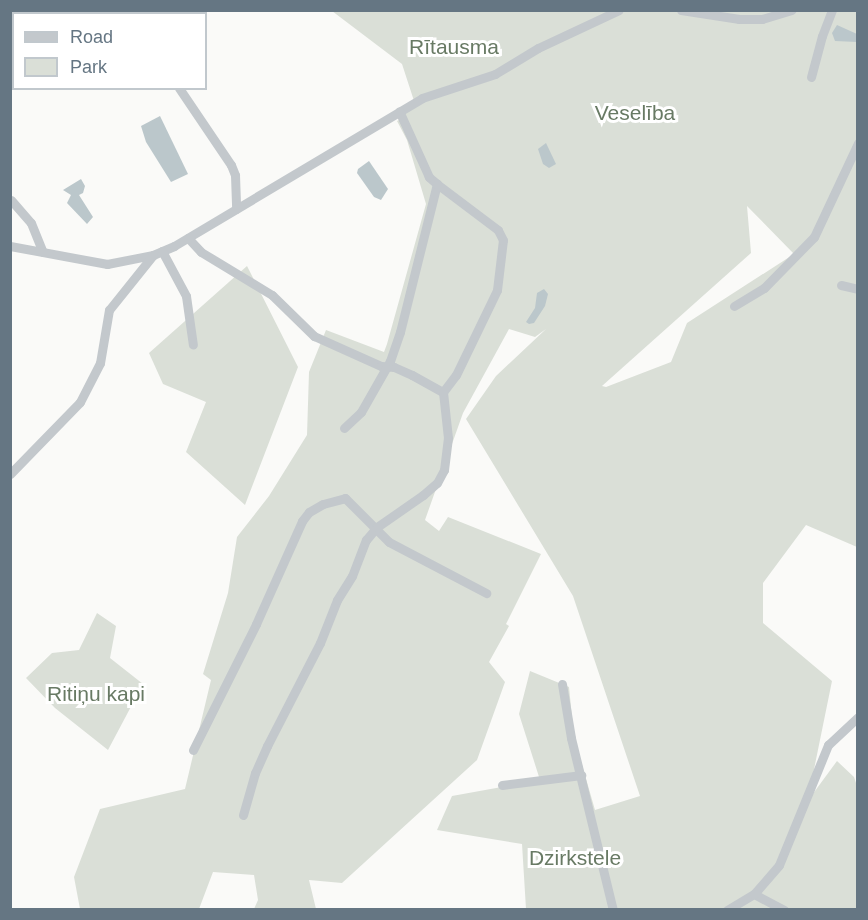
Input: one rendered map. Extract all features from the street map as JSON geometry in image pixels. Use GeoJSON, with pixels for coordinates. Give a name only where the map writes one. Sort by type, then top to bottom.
{"type":"FeatureCollection","features":[{"type":"Feature","properties":{"kind":"street"},"geometry":{"type":"LineString","coordinates":[[10,246],[107,264],[158,253],[188,238],[422,98],[495,74],[538,48],[619,10]]}},
{"type":"Feature","properties":{"kind":"street"},"geometry":{"type":"LineString","coordinates":[[681,10],[739,19],[762,19],[792,10]]}},
{"type":"Feature","properties":{"kind":"street"},"geometry":{"type":"LineString","coordinates":[[811,77],[832,10]]}},
{"type":"Feature","properties":{"kind":"street"},"geometry":{"type":"LineString","coordinates":[[179,90],[231,165],[235,175],[236,209]]}},
{"type":"Feature","properties":{"kind":"street"},"geometry":{"type":"LineString","coordinates":[[243,815],[255,773],[267,746],[320,643],[337,600],[352,576],[366,540],[377,527],[437,483],[444,470],[448,438],[442,392],[456,375],[497,290],[503,240],[498,230],[429,177],[399,111]]}},
{"type":"Feature","properties":{"kind":"street"},"geometry":{"type":"LineString","coordinates":[[734,306],[764,288],[814,237],[858,143]]}},
{"type":"Feature","properties":{"kind":"street"},"geometry":{"type":"LineString","coordinates":[[344,428],[362,412],[387,366],[400,332],[437,184]]}},
{"type":"Feature","properties":{"kind":"street"},"geometry":{"type":"LineString","coordinates":[[11,200],[31,223],[43,252]]}},
{"type":"Feature","properties":{"kind":"street"},"geometry":{"type":"LineString","coordinates":[[188,238],[201,252],[272,295],[314,336],[412,375],[442,392]]}},
{"type":"Feature","properties":{"kind":"street"},"geometry":{"type":"LineString","coordinates":[[10,474],[80,402],[100,363],[109,310],[137,272],[158,253]]}},
{"type":"Feature","properties":{"kind":"street"},"geometry":{"type":"LineString","coordinates":[[158,253],[186,296],[193,345]]}},
{"type":"Feature","properties":{"kind":"street"},"geometry":{"type":"LineString","coordinates":[[129,259],[137,272]]}},
{"type":"Feature","properties":{"kind":"street"},"geometry":{"type":"LineString","coordinates":[[841,285],[858,289]]}},
{"type":"Feature","properties":{"kind":"street"},"geometry":{"type":"LineString","coordinates":[[193,750],[256,624],[303,520],[309,512],[345,498],[377,527],[389,542],[486,593]]}},
{"type":"Feature","properties":{"kind":"street"},"geometry":{"type":"LineString","coordinates":[[562,684],[571,738],[582,775],[613,909]]}},
{"type":"Feature","properties":{"kind":"street"},"geometry":{"type":"LineString","coordinates":[[727,909],[754,894],[773,874],[786,851],[828,745],[858,717]]}},
{"type":"Feature","properties":{"kind":"street"},"geometry":{"type":"LineString","coordinates":[[502,785],[582,775]]}},
{"type":"Feature","properties":{"kind":"street"},"geometry":{"type":"LineString","coordinates":[[754,894],[784,909]]}},
{"type":"Feature","properties":{"kind":"green space"},"geometry":{"type":"Polygon","coordinates":[[[332,11],[857,11],[857,547],[806,525],[763,583],[763,623],[832,681],[809,794],[812,795],[837,761],[854,777],[858,789],[857,909],[526,909],[522,844],[437,830],[452,796],[540,780],[519,714],[530,671],[569,687],[574,737],[595,810],[640,796],[573,596],[466,419],[496,376],[546,329],[535,337],[509,329],[463,413],[425,520],[439,531],[448,517],[541,554],[506,624],[509,626],[489,662],[505,682],[477,760],[342,883],[309,880],[316,909],[254,909],[258,900],[254,875],[213,872],[199,909],[80,909],[74,877],[100,809],[185,789],[211,680],[203,674],[228,593],[237,537],[269,496],[307,435],[309,372],[326,330],[384,352],[426,204],[407,140],[397,121],[401,119],[399,111],[415,104],[402,64],[332,11]],[[747,206],[751,253],[602,386],[606,387],[671,362],[687,323],[794,254],[747,206]]]}},
{"type":"Feature","properties":{"kind":"green space"},"geometry":{"type":"Polygon","coordinates":[[[247,266],[298,367],[245,505],[186,452],[206,402],[163,384],[149,353],[247,266]]]}},
{"type":"Feature","properties":{"kind":"green space","name":"Ritiņu kapi"},"geometry":{"type":"Polygon","coordinates":[[[97,613],[116,626],[110,658],[143,684],[108,750],[55,708],[26,678],[52,653],[79,650],[97,613]]]}},
{"type":"Feature","properties":{"kind":"shaded area"},"geometry":{"type":"Polygon","coordinates":[[[837,25],[857,34],[857,42],[835,41],[832,33],[837,25]]]}},
{"type":"Feature","properties":{"kind":"shaded area"},"geometry":{"type":"Polygon","coordinates":[[[160,116],[188,174],[171,182],[146,142],[141,126],[160,116]]]}},
{"type":"Feature","properties":{"kind":"shaded area"},"geometry":{"type":"Polygon","coordinates":[[[546,143],[556,164],[549,168],[543,164],[538,149],[546,143]]]}},
{"type":"Feature","properties":{"kind":"shaded area"},"geometry":{"type":"Polygon","coordinates":[[[369,161],[388,189],[381,200],[374,197],[357,173],[358,169],[369,161]]]}},
{"type":"Feature","properties":{"kind":"shaded area"},"geometry":{"type":"Polygon","coordinates":[[[81,179],[85,186],[83,193],[79,195],[93,217],[87,224],[67,203],[71,195],[63,190],[81,179]]]}},
{"type":"Feature","properties":{"kind":"shaded area"},"geometry":{"type":"Polygon","coordinates":[[[544,289],[548,294],[545,306],[534,323],[529,324],[526,322],[535,308],[537,293],[544,289]]]}},
{"type":"Feature","properties":{"kind":"park label","name":"Rītausma"},"geometry":{"type":"Point","coordinates":[454,47]}},
{"type":"Feature","properties":{"kind":"park label","name":"Veselība"},"geometry":{"type":"Point","coordinates":[635,113]}},
{"type":"Feature","properties":{"kind":"park label","name":"Dzirkstele"},"geometry":{"type":"Point","coordinates":[575,858]}}]}
